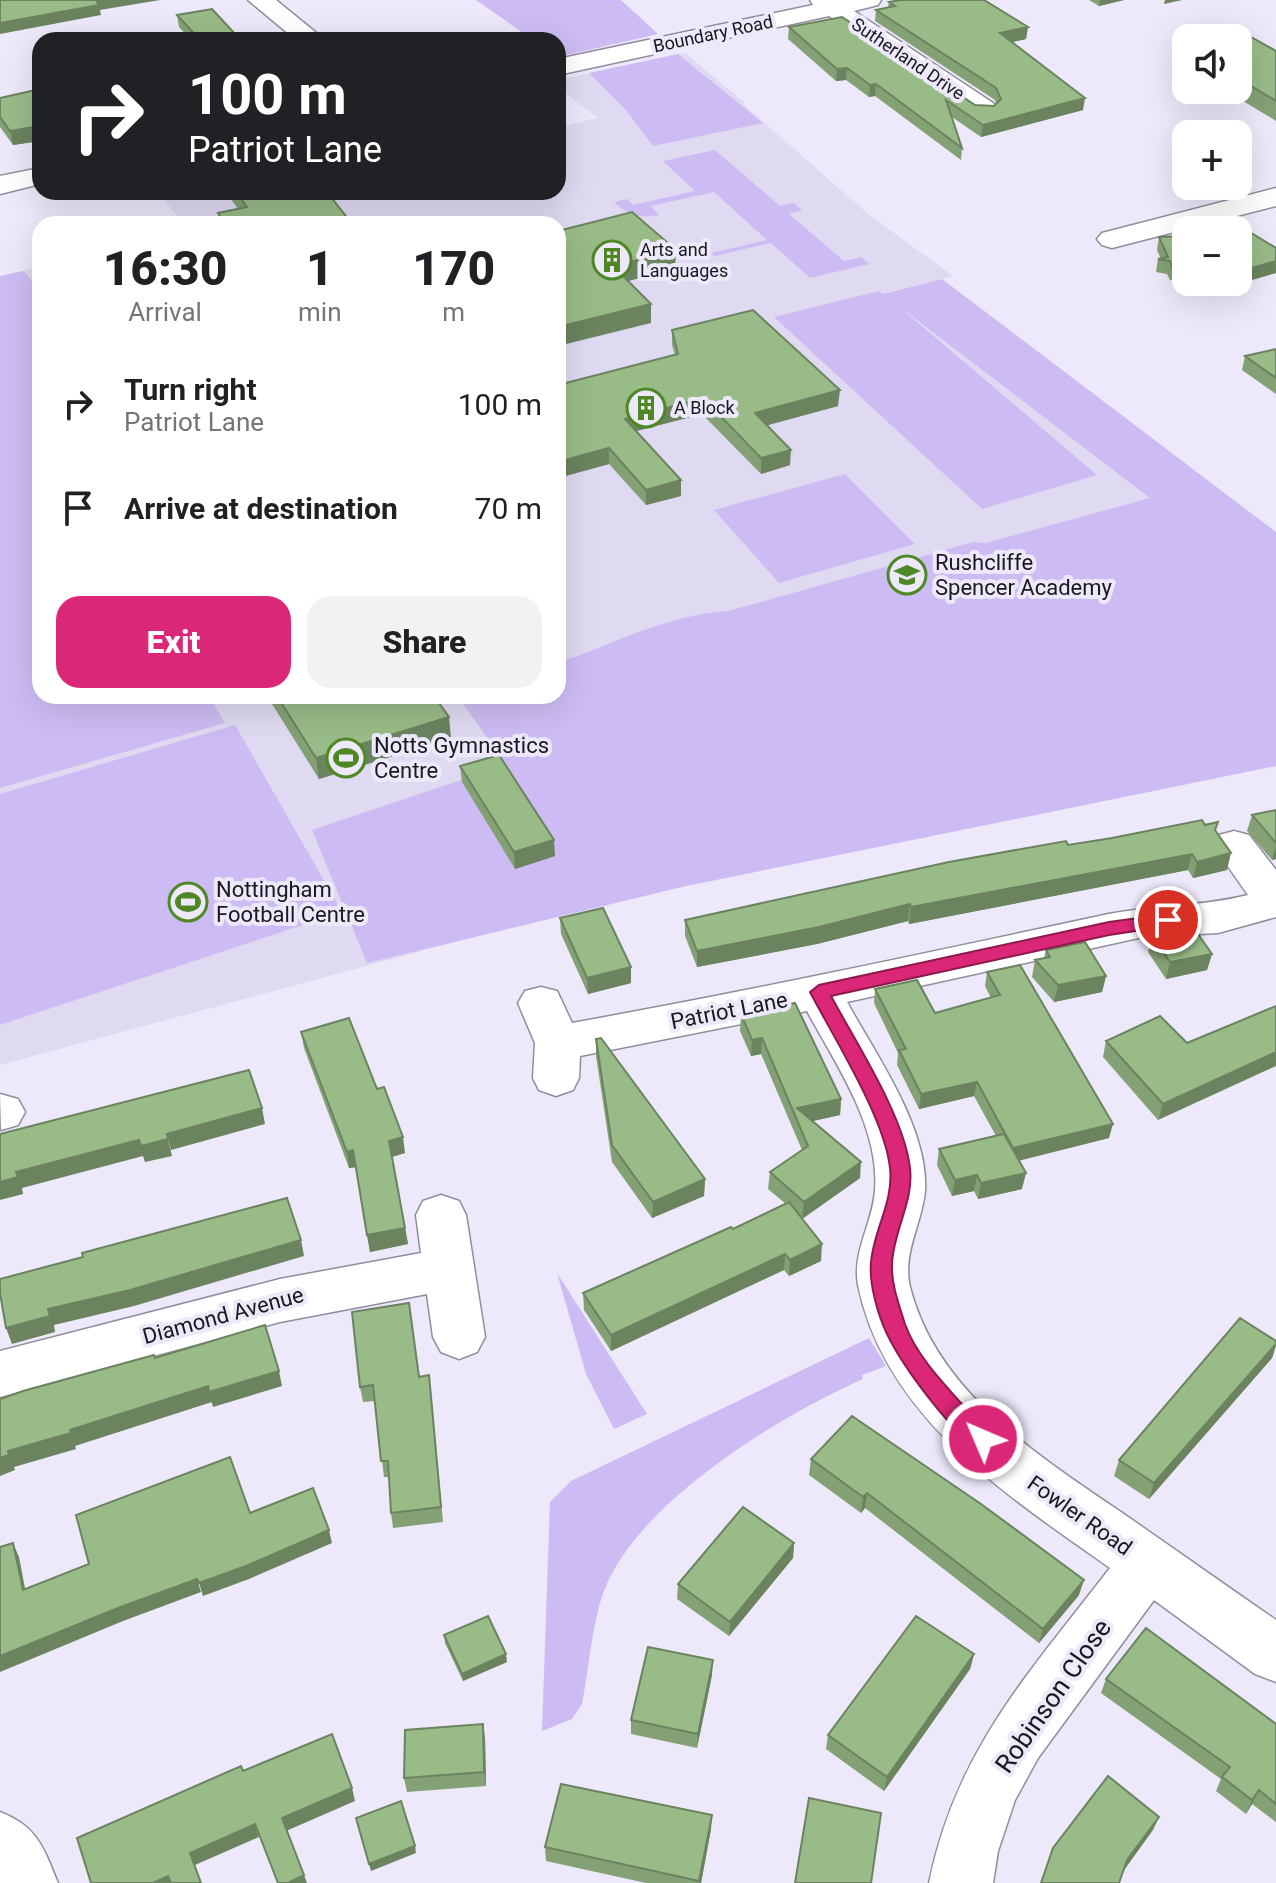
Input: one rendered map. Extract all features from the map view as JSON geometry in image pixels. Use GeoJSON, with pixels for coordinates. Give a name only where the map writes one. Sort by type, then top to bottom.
{"type":"FeatureCollection","features":[{"type":"Feature","properties":{"kind":"street"},"geometry":{"type":"LineString","coordinates":[[260,0],[302,32]]}},
{"type":"Feature","properties":{"kind":"street","name":"Boundary Road"},"geometry":{"type":"LineString","coordinates":[[566,65],[828,4],[869,0]]}},
{"type":"Feature","properties":{"kind":"street","name":"Sutherland Drive"},"geometry":{"type":"LineString","coordinates":[[828,4],[984,109]]}},
{"type":"Feature","properties":{"kind":"street"},"geometry":{"type":"LineString","coordinates":[[0,185],[32,178]]}},
{"type":"Feature","properties":{"kind":"street"},"geometry":{"type":"LineString","coordinates":[[1112,239],[1276,197]]}},
{"type":"Feature","properties":{"kind":"street"},"geometry":{"type":"LineString","coordinates":[[1234,845],[1276,902]]}},
{"type":"Feature","properties":{"kind":"street","name":"Patriot Lane"},"geometry":{"type":"LineString","coordinates":[[552,1041],[819,992],[1143,922],[1218,918],[1276,902]]}},
{"type":"Feature","properties":{"kind":"street","name":"Fowler Road"},"geometry":{"type":"LineString","coordinates":[[819,992],[888,1126],[900,1168],[900,1193],[881,1263],[883,1284],[896,1330],[923,1373],[965,1423],[1020,1472],[1276,1654]]}},
{"type":"Feature","properties":{"kind":"street"},"geometry":{"type":"LineString","coordinates":[[441,1215],[459,1337]]}},
{"type":"Feature","properties":{"kind":"street","name":"Diamond Avenue"},"geometry":{"type":"LineString","coordinates":[[0,1374],[311,1292],[377,1279],[450,1270]]}},
{"type":"Feature","properties":{"kind":"street","name":"Robinson Close"},"geometry":{"type":"LineString","coordinates":[[961,1883],[967,1851],[989,1787],[1017,1737],[1148,1563]]}},
{"type":"Feature","properties":{"kind":"street"},"geometry":{"type":"LineString","coordinates":[[0,1843],[12,1854],[26,1883]]}},
{"type":"Feature","properties":{"kind":"shaded area"},"geometry":{"type":"Polygon","coordinates":[[[476,0],[621,0],[658,34],[566,55],[566,32],[522,32],[476,0]]]}},
{"type":"Feature","properties":{"kind":"shaded area","name":"Rushcliffe Spencer Academy"},"geometry":{"type":"Polygon","coordinates":[[[685,53],[868,214],[953,276],[885,293],[1151,498],[1276,766],[686,886],[510,927],[0,1065],[0,276],[32,269],[32,704],[566,704],[566,216],[177,216],[164,200],[566,200],[566,126],[597,118],[566,93],[566,78],[685,53]]]}},
{"type":"Feature","properties":{"kind":"shaded area"},"geometry":{"type":"Polygon","coordinates":[[[678,54],[763,123],[653,146],[626,110],[589,73],[678,54]]]}},
{"type":"Feature","properties":{"kind":"shaded area"},"geometry":{"type":"Polygon","coordinates":[[[715,150],[780,206],[794,203],[802,210],[789,214],[844,261],[861,257],[869,264],[810,278],[771,243],[714,256],[711,253],[767,240],[714,192],[651,206],[659,215],[652,216],[635,215],[614,202],[627,199],[633,205],[695,191],[663,161],[715,150]]]}},
{"type":"Feature","properties":{"kind":"shaded area"},"geometry":{"type":"Polygon","coordinates":[[[24,271],[32,282],[32,704],[214,704],[225,723],[0,788],[0,276],[24,271]]]}},
{"type":"Feature","properties":{"kind":"shaded area"},"geometry":{"type":"Polygon","coordinates":[[[942,279],[1276,532],[1276,766],[686,886],[367,963],[312,830],[506,765],[464,704],[566,704],[566,660],[642,631],[684,618],[729,611],[973,542],[986,543],[1150,498],[896,304],[1097,475],[982,509],[774,317],[879,291],[883,294],[942,279]]]}},
{"type":"Feature","properties":{"kind":"shaded area"},"geometry":{"type":"Polygon","coordinates":[[[845,474],[915,544],[779,583],[714,510],[845,474]]]}},
{"type":"Feature","properties":{"kind":"shaded area"},"geometry":{"type":"Polygon","coordinates":[[[235,725],[342,912],[0,1025],[0,794],[235,725]]]}},
{"type":"Feature","properties":{"kind":"shaded area"},"geometry":{"type":"Polygon","coordinates":[[[557,1273],[647,1414],[614,1429],[586,1374],[557,1273]]]}},
{"type":"Feature","properties":{"kind":"shaded area"},"geometry":{"type":"Polygon","coordinates":[[[869,1338],[886,1366],[862,1375],[863,1379],[753,1439],[678,1495],[647,1526],[621,1558],[604,1591],[582,1704],[572,1719],[542,1731],[550,1502],[571,1481],[869,1338]]]}},
{"type":"Feature","properties":{"kind":"building"},"geometry":{"type":"Polygon","coordinates":[[[0,0],[96,0],[99,5],[0,23],[0,0]]]}},
{"type":"Feature","properties":{"kind":"building"},"geometry":{"type":"Polygon","coordinates":[[[984,0],[1028,27],[1000,33],[1085,98],[983,125],[946,100],[962,148],[876,84],[870,85],[847,68],[837,69],[789,27],[842,17],[975,105],[994,106],[1001,99],[996,88],[876,10],[895,6],[889,2],[984,0]]]}},
{"type":"Feature","properties":{"kind":"building"},"geometry":{"type":"Polygon","coordinates":[[[212,9],[233,32],[193,32],[177,15],[212,9]]]}},
{"type":"Feature","properties":{"kind":"building"},"geometry":{"type":"Polygon","coordinates":[[[1252,38],[1276,51],[1276,101],[1252,86],[1252,38]]]}},
{"type":"Feature","properties":{"kind":"building"},"geometry":{"type":"Polygon","coordinates":[[[32,91],[32,127],[10,131],[0,117],[0,98],[32,91]]]}},
{"type":"Feature","properties":{"kind":"building"},"geometry":{"type":"Polygon","coordinates":[[[242,200],[333,200],[346,216],[220,216],[218,213],[247,207],[242,200]]]}},
{"type":"Feature","properties":{"kind":"building"},"geometry":{"type":"Polygon","coordinates":[[[632,212],[676,250],[613,266],[651,304],[566,325],[566,229],[632,212]]]}},
{"type":"Feature","properties":{"kind":"building"},"geometry":{"type":"Polygon","coordinates":[[[1252,233],[1276,248],[1276,261],[1252,268],[1252,233]]]}},
{"type":"Feature","properties":{"kind":"building"},"geometry":{"type":"Polygon","coordinates":[[[1159,237],[1172,237],[1172,267],[1170,261],[1158,259],[1168,257],[1159,237]]]}},
{"type":"Feature","properties":{"kind":"building"},"geometry":{"type":"Polygon","coordinates":[[[753,310],[840,390],[755,413],[791,450],[761,458],[703,398],[625,419],[681,480],[646,490],[609,448],[566,460],[566,383],[678,354],[672,330],[753,310]]]}},
{"type":"Feature","properties":{"kind":"building"},"geometry":{"type":"Polygon","coordinates":[[[1276,349],[1276,378],[1245,356],[1276,349]]]}},
{"type":"Feature","properties":{"kind":"building"},"geometry":{"type":"Polygon","coordinates":[[[282,704],[440,704],[449,717],[316,758],[282,704]]]}},
{"type":"Feature","properties":{"kind":"building"},"geometry":{"type":"Polygon","coordinates":[[[499,755],[554,840],[514,852],[460,766],[499,755]]]}},
{"type":"Feature","properties":{"kind":"building"},"geometry":{"type":"Polygon","coordinates":[[[1276,810],[1276,843],[1252,815],[1276,810]]]}},
{"type":"Feature","properties":{"kind":"building"},"geometry":{"type":"Polygon","coordinates":[[[1202,820],[1205,825],[1218,822],[1215,830],[1231,853],[1197,862],[1192,854],[911,907],[910,904],[819,927],[697,951],[685,920],[949,862],[1066,841],[1068,845],[1112,838],[1202,820]]]}},
{"type":"Feature","properties":{"kind":"building"},"geometry":{"type":"Polygon","coordinates":[[[603,908],[631,967],[587,978],[560,918],[603,908]]]}},
{"type":"Feature","properties":{"kind":"building"},"geometry":{"type":"Polygon","coordinates":[[[1193,927],[1212,954],[1170,962],[1152,936],[1193,927]]]}},
{"type":"Feature","properties":{"kind":"building"},"geometry":{"type":"Polygon","coordinates":[[[1085,942],[1106,976],[1058,985],[1035,960],[1050,957],[1046,950],[1085,942]]]}},
{"type":"Feature","properties":{"kind":"building"},"geometry":{"type":"Polygon","coordinates":[[[1020,965],[1113,1124],[1013,1148],[977,1082],[921,1094],[899,1050],[906,1049],[875,989],[917,980],[935,1013],[1000,995],[987,972],[1020,965]]]}},
{"type":"Feature","properties":{"kind":"building"},"geometry":{"type":"Polygon","coordinates":[[[795,1003],[841,1099],[797,1108],[861,1162],[804,1202],[770,1172],[808,1146],[762,1038],[752,1040],[741,1014],[795,1003]]]}},
{"type":"Feature","properties":{"kind":"building"},"geometry":{"type":"Polygon","coordinates":[[[1276,1006],[1276,1052],[1163,1104],[1106,1041],[1160,1016],[1187,1043],[1276,1006]]]}},
{"type":"Feature","properties":{"kind":"building"},"geometry":{"type":"Polygon","coordinates":[[[349,1018],[377,1089],[384,1087],[403,1137],[389,1141],[405,1228],[367,1235],[353,1150],[347,1152],[301,1032],[349,1018]]]}},
{"type":"Feature","properties":{"kind":"building"},"geometry":{"type":"Polygon","coordinates":[[[601,1038],[705,1179],[653,1202],[612,1145],[596,1039],[601,1038]]]}},
{"type":"Feature","properties":{"kind":"building"},"geometry":{"type":"Polygon","coordinates":[[[249,1070],[262,1108],[167,1134],[168,1139],[141,1146],[139,1140],[16,1172],[18,1177],[0,1182],[0,1134],[249,1070]]]}},
{"type":"Feature","properties":{"kind":"building"},"geometry":{"type":"Polygon","coordinates":[[[1004,1134],[1026,1173],[981,1183],[977,1175],[955,1180],[939,1149],[1004,1134]]]}},
{"type":"Feature","properties":{"kind":"building"},"geometry":{"type":"Polygon","coordinates":[[[287,1198],[301,1240],[130,1290],[48,1309],[50,1316],[6,1328],[0,1279],[83,1257],[82,1253],[287,1198]]]}},
{"type":"Feature","properties":{"kind":"building"},"geometry":{"type":"Polygon","coordinates":[[[789,1202],[822,1244],[790,1260],[785,1254],[611,1335],[583,1293],[731,1227],[733,1229],[789,1202]]]}},
{"type":"Feature","properties":{"kind":"building"},"geometry":{"type":"Polygon","coordinates":[[[409,1303],[419,1377],[429,1375],[441,1507],[391,1513],[388,1461],[381,1461],[373,1385],[360,1387],[352,1312],[409,1303]]]}},
{"type":"Feature","properties":{"kind":"building"},"geometry":{"type":"Polygon","coordinates":[[[1240,1318],[1276,1341],[1276,1344],[1154,1483],[1119,1460],[1240,1318]]]}},
{"type":"Feature","properties":{"kind":"building"},"geometry":{"type":"Polygon","coordinates":[[[265,1325],[279,1371],[209,1392],[208,1386],[8,1451],[9,1455],[0,1458],[0,1399],[265,1325]]]}},
{"type":"Feature","properties":{"kind":"building"},"geometry":{"type":"Polygon","coordinates":[[[852,1416],[981,1504],[1084,1580],[1043,1629],[867,1493],[863,1497],[811,1459],[852,1416]]]}},
{"type":"Feature","properties":{"kind":"building"},"geometry":{"type":"Polygon","coordinates":[[[230,1457],[250,1513],[313,1488],[329,1530],[246,1566],[199,1583],[197,1579],[0,1656],[0,1547],[13,1543],[23,1590],[89,1564],[76,1515],[230,1457]]]}},
{"type":"Feature","properties":{"kind":"building"},"geometry":{"type":"Polygon","coordinates":[[[743,1507],[794,1543],[730,1622],[678,1584],[743,1507]]]}},
{"type":"Feature","properties":{"kind":"building"},"geometry":{"type":"Polygon","coordinates":[[[488,1616],[506,1654],[462,1674],[444,1635],[488,1616]]]}},
{"type":"Feature","properties":{"kind":"building"},"geometry":{"type":"Polygon","coordinates":[[[916,1616],[974,1654],[887,1777],[828,1735],[916,1616]]]}},
{"type":"Feature","properties":{"kind":"building"},"geometry":{"type":"Polygon","coordinates":[[[1146,1628],[1276,1724],[1276,1804],[1259,1790],[1252,1800],[1222,1777],[1230,1767],[1106,1679],[1146,1628]]]}},
{"type":"Feature","properties":{"kind":"building"},"geometry":{"type":"Polygon","coordinates":[[[648,1647],[713,1660],[698,1734],[631,1720],[648,1647]]]}},
{"type":"Feature","properties":{"kind":"building"},"geometry":{"type":"Polygon","coordinates":[[[483,1724],[484,1772],[404,1778],[405,1730],[483,1724]]]}},
{"type":"Feature","properties":{"kind":"building"},"geometry":{"type":"Polygon","coordinates":[[[332,1734],[352,1788],[282,1818],[304,1875],[288,1883],[278,1883],[255,1824],[190,1853],[201,1883],[171,1883],[168,1876],[153,1883],[91,1883],[77,1838],[241,1766],[243,1771],[332,1734]]]}},
{"type":"Feature","properties":{"kind":"building"},"geometry":{"type":"Polygon","coordinates":[[[1108,1776],[1159,1817],[1127,1860],[1119,1883],[1041,1883],[1053,1848],[1108,1776]]]}},
{"type":"Feature","properties":{"kind":"building"},"geometry":{"type":"Polygon","coordinates":[[[561,1784],[712,1815],[699,1881],[545,1847],[561,1784]]]}},
{"type":"Feature","properties":{"kind":"building"},"geometry":{"type":"Polygon","coordinates":[[[809,1798],[881,1813],[871,1883],[795,1883],[809,1798]]]}},
{"type":"Feature","properties":{"kind":"building"},"geometry":{"type":"Polygon","coordinates":[[[401,1801],[415,1846],[369,1864],[356,1818],[401,1801]]]}},
{"type":"Feature","properties":{"kind":"place","name":"Arts and Languages"},"geometry":{"type":"Point","coordinates":[612,260]}},
{"type":"Feature","properties":{"kind":"place","name":"A Block"},"geometry":{"type":"Point","coordinates":[646,408]}},
{"type":"Feature","properties":{"kind":"place","name":"Rushcliffe Spencer Academy"},"geometry":{"type":"Point","coordinates":[907,575]}},
{"type":"Feature","properties":{"kind":"place","name":"Notts Gymnastics Centre"},"geometry":{"type":"Point","coordinates":[346,758]}},
{"type":"Feature","properties":{"kind":"place","name":"Nottingham Football Centre"},"geometry":{"type":"Point","coordinates":[188,902]}},
{"type":"Feature","properties":{"kind":"route"},"geometry":{"type":"LineString","coordinates":[[983,1439],[965,1423],[923,1373],[896,1330],[883,1284],[881,1263],[900,1193],[900,1168],[888,1126],[819,992],[1109,929],[1168,920]]}}]}
